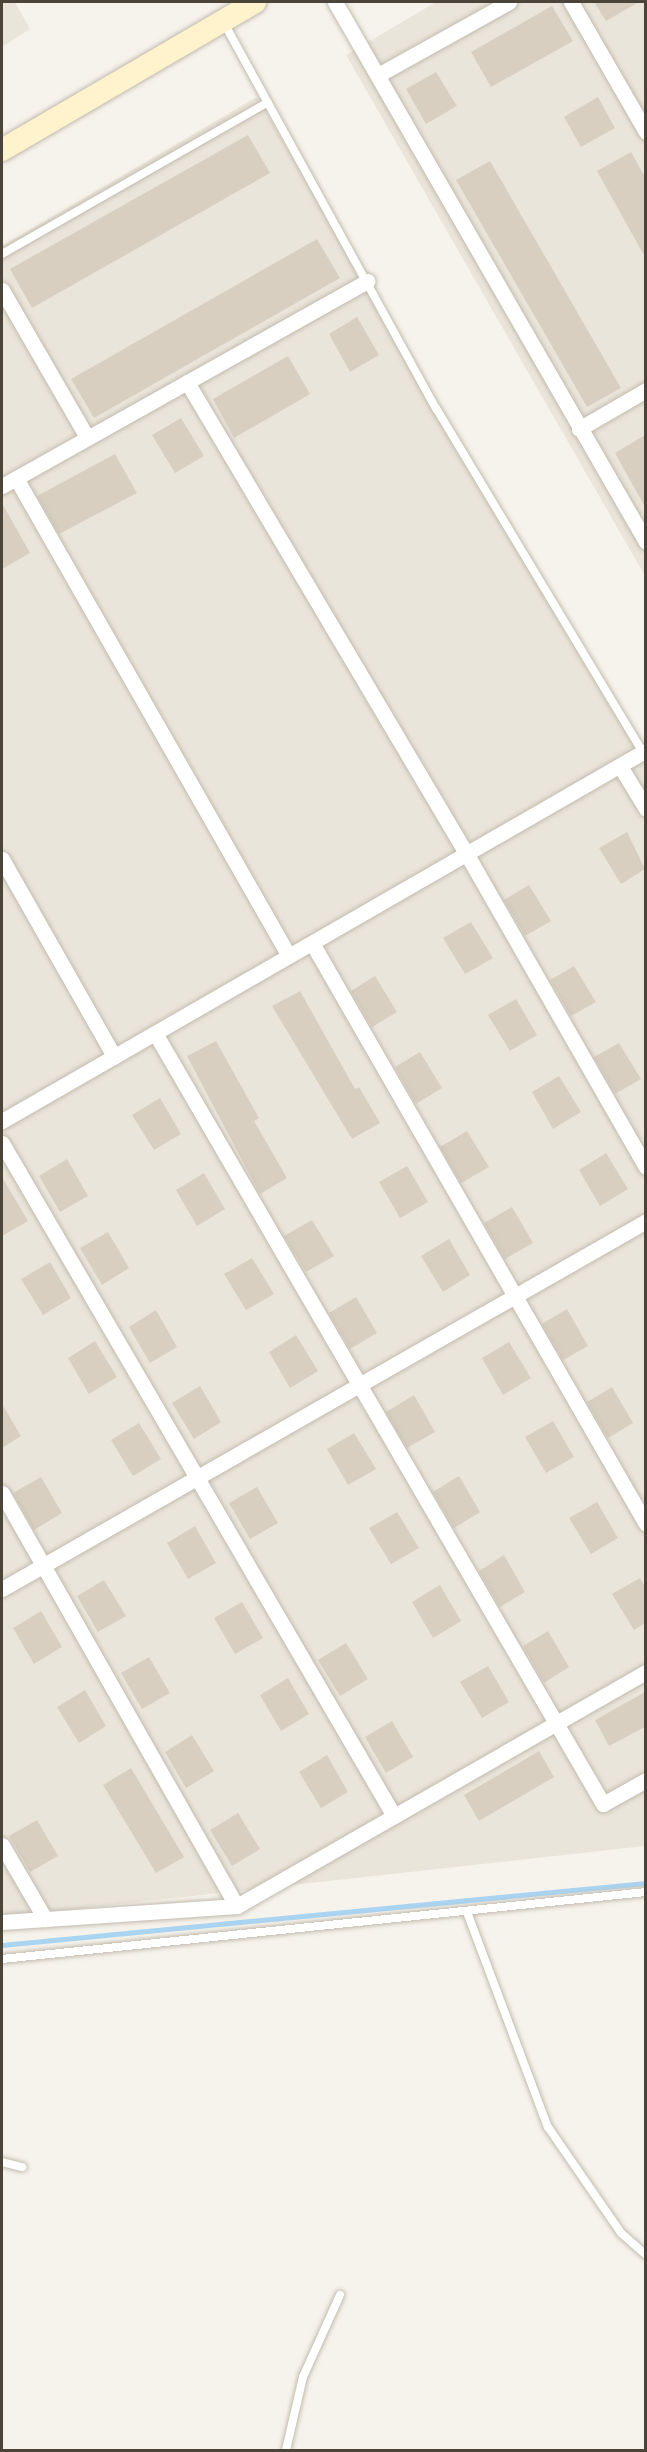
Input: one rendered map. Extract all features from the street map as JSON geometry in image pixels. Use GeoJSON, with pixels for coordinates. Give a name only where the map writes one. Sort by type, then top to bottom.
{"type":"FeatureCollection","features":[{"type":"Feature","properties":{"kind":"main road"},"geometry":{"type":"LineString","coordinates":[[2,150],[255,2]]}},
{"type":"Feature","properties":{"kind":"street"},"geometry":{"type":"LineString","coordinates":[[335,2],[645,542]]}},
{"type":"Feature","properties":{"kind":"street"},"geometry":{"type":"LineString","coordinates":[[378,75],[509,2]]}},
{"type":"Feature","properties":{"kind":"street"},"geometry":{"type":"LineString","coordinates":[[571,2],[645,132]]}},
{"type":"Feature","properties":{"kind":"street"},"geometry":{"type":"LineString","coordinates":[[2,486],[367,281]]}},
{"type":"Feature","properties":{"kind":"street"},"geometry":{"type":"LineString","coordinates":[[2,290],[87,437]]}},
{"type":"Feature","properties":{"kind":"street"},"geometry":{"type":"LineString","coordinates":[[187,382],[466,853],[645,1167]]}},
{"type":"Feature","properties":{"kind":"street"},"geometry":{"type":"LineString","coordinates":[[579,429],[645,390]]}},
{"type":"Feature","properties":{"kind":"street"},"geometry":{"type":"LineString","coordinates":[[16,478],[289,956]]}},
{"type":"Feature","properties":{"kind":"street"},"geometry":{"type":"LineString","coordinates":[[2,1121],[466,853],[644,754]]}},
{"type":"Feature","properties":{"kind":"street"},"geometry":{"type":"LineString","coordinates":[[620,766],[645,809]]}},
{"type":"Feature","properties":{"kind":"street"},"geometry":{"type":"LineString","coordinates":[[2,859],[114,1056]]}},
{"type":"Feature","properties":{"kind":"street"},"geometry":{"type":"LineString","coordinates":[[312,943],[645,1524]]}},
{"type":"Feature","properties":{"kind":"street"},"geometry":{"type":"LineString","coordinates":[[154,1033],[603,1804],[645,1780]]}},
{"type":"Feature","properties":{"kind":"street"},"geometry":{"type":"LineString","coordinates":[[2,1143],[394,1816]]}},
{"type":"Feature","properties":{"kind":"street"},"geometry":{"type":"LineString","coordinates":[[2,1588],[645,1221]]}},
{"type":"Feature","properties":{"kind":"street"},"geometry":{"type":"LineString","coordinates":[[2,1494],[237,1906]]}},
{"type":"Feature","properties":{"kind":"street"},"geometry":{"type":"LineString","coordinates":[[2,1922],[237,1906],[645,1672]]}},
{"type":"Feature","properties":{"kind":"street"},"geometry":{"type":"LineString","coordinates":[[2,1845],[45,1919]]}},
{"type":"Feature","properties":{"kind":"lane"},"geometry":{"type":"LineString","coordinates":[[223,22],[436,408],[644,754]]}},
{"type":"Feature","properties":{"kind":"lane"},"geometry":{"type":"LineString","coordinates":[[2,254],[268,102]]}},
{"type":"Feature","properties":{"kind":"lane"},"geometry":{"type":"LineString","coordinates":[[2,1959],[645,1892]]}},
{"type":"Feature","properties":{"kind":"lane"},"geometry":{"type":"LineString","coordinates":[[467,1912],[548,2127],[621,2233],[645,2255]]}},
{"type":"Feature","properties":{"kind":"lane"},"geometry":{"type":"LineString","coordinates":[[2,2162],[22,2167]]}},
{"type":"Feature","properties":{"kind":"lane"},"geometry":{"type":"LineString","coordinates":[[286,2451],[303,2377],[340,2295]]}},
{"type":"Feature","properties":{"kind":"shaded area"},"geometry":{"type":"Polygon","coordinates":[[[2,2],[15,2],[30,29],[2,47],[2,2]]]}},
{"type":"Feature","properties":{"kind":"shaded area"},"geometry":{"type":"Polygon","coordinates":[[[436,2],[645,2],[645,576],[346,55],[436,2]]]}},
{"type":"Feature","properties":{"kind":"shaded area"},"geometry":{"type":"Polygon","coordinates":[[[257,97],[645,754],[645,1846],[2,1917],[2,246],[257,97]]]}},
{"type":"Feature","properties":{"kind":"building"},"geometry":{"type":"Polygon","coordinates":[[[594,2],[639,2],[606,21],[594,2]]]}},
{"type":"Feature","properties":{"kind":"building"},"geometry":{"type":"Polygon","coordinates":[[[552,6],[573,41],[491,87],[471,52],[552,6]]]}},
{"type":"Feature","properties":{"kind":"building"},"geometry":{"type":"Polygon","coordinates":[[[436,72],[457,106],[426,124],[406,89],[436,72]]]}},
{"type":"Feature","properties":{"kind":"building"},"geometry":{"type":"Polygon","coordinates":[[[598,97],[615,128],[581,147],[564,117],[598,97]]]}},
{"type":"Feature","properties":{"kind":"building"},"geometry":{"type":"Polygon","coordinates":[[[248,135],[270,173],[32,308],[10,269],[248,135]]]}},
{"type":"Feature","properties":{"kind":"building"},"geometry":{"type":"Polygon","coordinates":[[[631,152],[645,177],[645,257],[597,171],[631,152]]]}},
{"type":"Feature","properties":{"kind":"building"},"geometry":{"type":"Polygon","coordinates":[[[490,161],[621,388],[587,407],[456,180],[490,161]]]}},
{"type":"Feature","properties":{"kind":"building"},"geometry":{"type":"Polygon","coordinates":[[[317,239],[340,278],[94,418],[71,379],[317,239]]]}},
{"type":"Feature","properties":{"kind":"building"},"geometry":{"type":"Polygon","coordinates":[[[357,317],[379,355],[350,372],[329,334],[357,317]]]}},
{"type":"Feature","properties":{"kind":"building"},"geometry":{"type":"Polygon","coordinates":[[[288,356],[310,394],[234,438],[213,399],[288,356]]]}},
{"type":"Feature","properties":{"kind":"building"},"geometry":{"type":"Polygon","coordinates":[[[181,418],[204,456],[175,473],[152,435],[181,418]]]}},
{"type":"Feature","properties":{"kind":"building"},"geometry":{"type":"Polygon","coordinates":[[[645,435],[645,507],[615,453],[645,435]]]}},
{"type":"Feature","properties":{"kind":"building"},"geometry":{"type":"Polygon","coordinates":[[[115,454],[137,493],[59,534],[37,496],[115,454]]]}},
{"type":"Feature","properties":{"kind":"building"},"geometry":{"type":"Polygon","coordinates":[[[2,503],[30,553],[2,569],[2,503]]]}},
{"type":"Feature","properties":{"kind":"building"},"geometry":{"type":"Polygon","coordinates":[[[627,832],[645,869],[621,884],[599,848],[627,832]]]}},
{"type":"Feature","properties":{"kind":"building"},"geometry":{"type":"Polygon","coordinates":[[[529,885],[551,921],[525,936],[504,900],[529,885]]]}},
{"type":"Feature","properties":{"kind":"building"},"geometry":{"type":"Polygon","coordinates":[[[471,922],[493,958],[465,974],[443,938],[471,922]]]}},
{"type":"Feature","properties":{"kind":"building"},"geometry":{"type":"Polygon","coordinates":[[[574,966],[596,1002],[571,1016],[550,980],[574,966]]]}},
{"type":"Feature","properties":{"kind":"building"},"geometry":{"type":"Polygon","coordinates":[[[375,976],[397,1012],[372,1027],[351,991],[375,976]]]}},
{"type":"Feature","properties":{"kind":"building"},"geometry":{"type":"Polygon","coordinates":[[[300,991],[355,1089],[359,1087],[380,1123],[352,1139],[272,1006],[300,991]]]}},
{"type":"Feature","properties":{"kind":"building"},"geometry":{"type":"Polygon","coordinates":[[[516,999],[537,1035],[510,1051],[488,1015],[516,999]]]}},
{"type":"Feature","properties":{"kind":"building"},"geometry":{"type":"Polygon","coordinates":[[[216,1041],[259,1118],[254,1121],[287,1178],[260,1194],[187,1056],[216,1041]]]}},
{"type":"Feature","properties":{"kind":"building"},"geometry":{"type":"Polygon","coordinates":[[[619,1043],[641,1079],[615,1094],[594,1057],[619,1043]]]}},
{"type":"Feature","properties":{"kind":"building"},"geometry":{"type":"Polygon","coordinates":[[[420,1052],[442,1088],[416,1104],[395,1067],[420,1052]]]}},
{"type":"Feature","properties":{"kind":"building"},"geometry":{"type":"Polygon","coordinates":[[[559,1076],[581,1112],[553,1129],[532,1092],[559,1076]]]}},
{"type":"Feature","properties":{"kind":"building"},"geometry":{"type":"Polygon","coordinates":[[[160,1098],[181,1134],[154,1150],[132,1115],[160,1098]]]}},
{"type":"Feature","properties":{"kind":"building"},"geometry":{"type":"Polygon","coordinates":[[[467,1131],[489,1167],[461,1183],[440,1147],[467,1131]]]}},
{"type":"Feature","properties":{"kind":"building"},"geometry":{"type":"Polygon","coordinates":[[[606,1153],[628,1189],[600,1206],[579,1170],[606,1153]]]}},
{"type":"Feature","properties":{"kind":"building"},"geometry":{"type":"Polygon","coordinates":[[[67,1159],[88,1196],[60,1212],[39,1176],[67,1159]]]}},
{"type":"Feature","properties":{"kind":"building"},"geometry":{"type":"Polygon","coordinates":[[[407,1166],[428,1202],[400,1218],[379,1182],[407,1166]]]}},
{"type":"Feature","properties":{"kind":"building"},"geometry":{"type":"Polygon","coordinates":[[[204,1173],[225,1209],[197,1226],[176,1190],[204,1173]]]}},
{"type":"Feature","properties":{"kind":"building"},"geometry":{"type":"Polygon","coordinates":[[[2,1177],[28,1221],[2,1236],[2,1177]]]}},
{"type":"Feature","properties":{"kind":"building"},"geometry":{"type":"Polygon","coordinates":[[[512,1207],[533,1243],[505,1259],[484,1223],[512,1207]]]}},
{"type":"Feature","properties":{"kind":"building"},"geometry":{"type":"Polygon","coordinates":[[[312,1220],[334,1256],[306,1272],[284,1236],[312,1220]]]}},
{"type":"Feature","properties":{"kind":"building"},"geometry":{"type":"Polygon","coordinates":[[[108,1232],[129,1268],[102,1285],[80,1248],[108,1232]]]}},
{"type":"Feature","properties":{"kind":"building"},"geometry":{"type":"Polygon","coordinates":[[[449,1239],[470,1275],[443,1292],[421,1256],[449,1239]]]}},
{"type":"Feature","properties":{"kind":"building"},"geometry":{"type":"Polygon","coordinates":[[[252,1258],[274,1294],[246,1310],[224,1274],[252,1258]]]}},
{"type":"Feature","properties":{"kind":"building"},"geometry":{"type":"Polygon","coordinates":[[[50,1262],[71,1298],[43,1315],[21,1279],[50,1262]]]}},
{"type":"Feature","properties":{"kind":"building"},"geometry":{"type":"Polygon","coordinates":[[[356,1297],[377,1333],[350,1349],[329,1313],[356,1297]]]}},
{"type":"Feature","properties":{"kind":"building"},"geometry":{"type":"Polygon","coordinates":[[[567,1309],[588,1346],[563,1360],[542,1324],[567,1309]]]}},
{"type":"Feature","properties":{"kind":"building"},"geometry":{"type":"Polygon","coordinates":[[[156,1310],[177,1347],[150,1363],[129,1327],[156,1310]]]}},
{"type":"Feature","properties":{"kind":"building"},"geometry":{"type":"Polygon","coordinates":[[[296,1335],[318,1371],[290,1388],[269,1352],[296,1335]]]}},
{"type":"Feature","properties":{"kind":"building"},"geometry":{"type":"Polygon","coordinates":[[[95,1341],[117,1377],[89,1394],[68,1358],[95,1341]]]}},
{"type":"Feature","properties":{"kind":"building"},"geometry":{"type":"Polygon","coordinates":[[[509,1342],[531,1378],[503,1395],[482,1358],[509,1342]]]}},
{"type":"Feature","properties":{"kind":"building"},"geometry":{"type":"Polygon","coordinates":[[[200,1386],[221,1422],[194,1439],[172,1403],[200,1386]]]}},
{"type":"Feature","properties":{"kind":"building"},"geometry":{"type":"Polygon","coordinates":[[[612,1387],[633,1423],[608,1438],[587,1402],[612,1387]]]}},
{"type":"Feature","properties":{"kind":"building"},"geometry":{"type":"Polygon","coordinates":[[[414,1395],[435,1432],[407,1448],[386,1412],[414,1395]]]}},
{"type":"Feature","properties":{"kind":"building"},"geometry":{"type":"Polygon","coordinates":[[[2,1404],[21,1436],[2,1448],[2,1404]]]}},
{"type":"Feature","properties":{"kind":"building"},"geometry":{"type":"Polygon","coordinates":[[[553,1421],[574,1457],[546,1473],[525,1437],[553,1421]]]}},
{"type":"Feature","properties":{"kind":"building"},"geometry":{"type":"Polygon","coordinates":[[[139,1423],[161,1459],[133,1476],[111,1440],[139,1423]]]}},
{"type":"Feature","properties":{"kind":"building"},"geometry":{"type":"Polygon","coordinates":[[[354,1433],[376,1469],[348,1485],[327,1449],[354,1433]]]}},
{"type":"Feature","properties":{"kind":"building"},"geometry":{"type":"Polygon","coordinates":[[[459,1476],[480,1512],[454,1528],[433,1492],[459,1476]]]}},
{"type":"Feature","properties":{"kind":"building"},"geometry":{"type":"Polygon","coordinates":[[[41,1477],[62,1513],[34,1530],[13,1493],[41,1477]]]}},
{"type":"Feature","properties":{"kind":"building"},"geometry":{"type":"Polygon","coordinates":[[[257,1487],[278,1523],[250,1539],[229,1503],[257,1487]]]}},
{"type":"Feature","properties":{"kind":"building"},"geometry":{"type":"Polygon","coordinates":[[[597,1502],[618,1538],[591,1554],[569,1518],[597,1502]]]}},
{"type":"Feature","properties":{"kind":"building"},"geometry":{"type":"Polygon","coordinates":[[[397,1512],[419,1548],[391,1564],[369,1528],[397,1512]]]}},
{"type":"Feature","properties":{"kind":"building"},"geometry":{"type":"Polygon","coordinates":[[[195,1526],[216,1563],[188,1579],[167,1543],[195,1526]]]}},
{"type":"Feature","properties":{"kind":"building"},"geometry":{"type":"Polygon","coordinates":[[[504,1555],[525,1592],[500,1607],[479,1571],[504,1555]]]}},
{"type":"Feature","properties":{"kind":"building"},"geometry":{"type":"Polygon","coordinates":[[[640,1578],[645,1587],[645,1623],[634,1630],[612,1594],[640,1578]]]}},
{"type":"Feature","properties":{"kind":"building"},"geometry":{"type":"Polygon","coordinates":[[[104,1580],[126,1616],[98,1632],[77,1596],[104,1580]]]}},
{"type":"Feature","properties":{"kind":"building"},"geometry":{"type":"Polygon","coordinates":[[[440,1585],[461,1621],[433,1638],[412,1602],[440,1585]]]}},
{"type":"Feature","properties":{"kind":"building"},"geometry":{"type":"Polygon","coordinates":[[[242,1602],[263,1638],[235,1654],[214,1618],[242,1602]]]}},
{"type":"Feature","properties":{"kind":"building"},"geometry":{"type":"Polygon","coordinates":[[[41,1611],[62,1647],[34,1664],[13,1628],[41,1611]]]}},
{"type":"Feature","properties":{"kind":"building"},"geometry":{"type":"Polygon","coordinates":[[[548,1631],[569,1667],[544,1683],[523,1646],[548,1631]]]}},
{"type":"Feature","properties":{"kind":"building"},"geometry":{"type":"Polygon","coordinates":[[[346,1643],[368,1679],[340,1696],[318,1660],[346,1643]]]}},
{"type":"Feature","properties":{"kind":"building"},"geometry":{"type":"Polygon","coordinates":[[[149,1657],[170,1693],[142,1709],[121,1673],[149,1657]]]}},
{"type":"Feature","properties":{"kind":"building"},"geometry":{"type":"Polygon","coordinates":[[[488,1666],[509,1702],[482,1718],[460,1682],[488,1666]]]}},
{"type":"Feature","properties":{"kind":"building"},"geometry":{"type":"Polygon","coordinates":[[[288,1678],[309,1714],[281,1731],[260,1695],[288,1678]]]}},
{"type":"Feature","properties":{"kind":"building"},"geometry":{"type":"Polygon","coordinates":[[[85,1690],[106,1726],[79,1743],[57,1707],[85,1690]]]}},
{"type":"Feature","properties":{"kind":"building"},"geometry":{"type":"Polygon","coordinates":[[[645,1692],[645,1727],[609,1746],[595,1720],[645,1692]]]}},
{"type":"Feature","properties":{"kind":"building"},"geometry":{"type":"Polygon","coordinates":[[[392,1721],[413,1757],[386,1773],[365,1737],[392,1721]]]}},
{"type":"Feature","properties":{"kind":"building"},"geometry":{"type":"Polygon","coordinates":[[[192,1735],[214,1771],[186,1788],[165,1752],[192,1735]]]}},
{"type":"Feature","properties":{"kind":"building"},"geometry":{"type":"Polygon","coordinates":[[[539,1751],[554,1777],[479,1821],[464,1795],[539,1751]]]}},
{"type":"Feature","properties":{"kind":"building"},"geometry":{"type":"Polygon","coordinates":[[[327,1755],[348,1792],[321,1808],[299,1772],[327,1755]]]}},
{"type":"Feature","properties":{"kind":"building"},"geometry":{"type":"Polygon","coordinates":[[[131,1768],[184,1857],[156,1873],[103,1785],[131,1768]]]}},
{"type":"Feature","properties":{"kind":"building"},"geometry":{"type":"Polygon","coordinates":[[[238,1813],[260,1849],[232,1866],[210,1830],[238,1813]]]}},
{"type":"Feature","properties":{"kind":"building"},"geometry":{"type":"Polygon","coordinates":[[[37,1820],[58,1856],[30,1872],[9,1836],[37,1820]]]}},
{"type":"Feature","properties":{"kind":"waterway"},"geometry":{"type":"LineString","coordinates":[[2,1945],[646,1883]]}}]}
